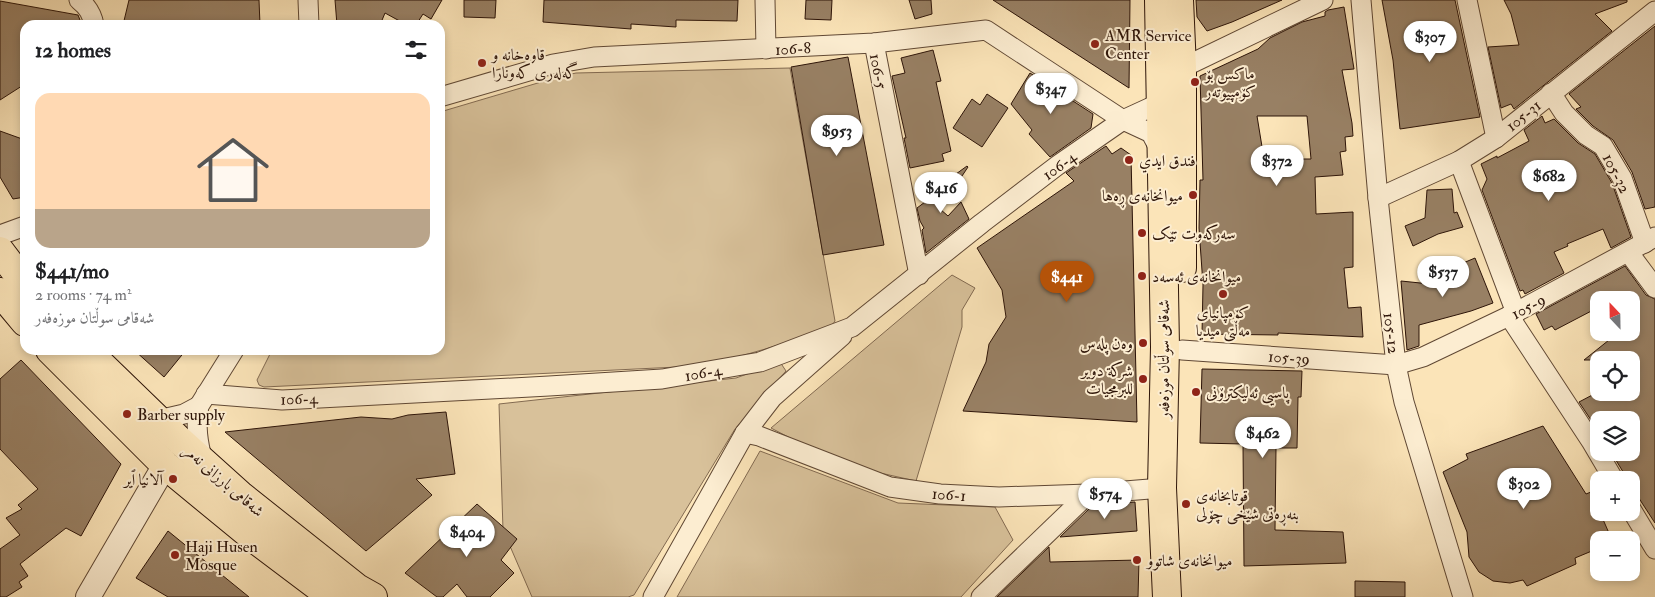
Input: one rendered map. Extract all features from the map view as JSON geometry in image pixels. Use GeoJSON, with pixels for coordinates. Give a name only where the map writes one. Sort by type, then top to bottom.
{"type":"FeatureCollection","features":[{"type":"Feature","properties":{"kind":"main road","name":"شەقامی سوڵتان موزەفەر"},"geometry":{"type":"LineString","coordinates":[[1159,0],[1165,347],[1162,488],[1167,597]]}},
{"type":"Feature","properties":{"kind":"main road","name":"شەقامی سوڵتان موزەفەر"},"geometry":{"type":"LineString","coordinates":[[1179,0],[1182,68],[1180,483],[1184,597]]}},
{"type":"Feature","properties":{"kind":"main road"},"geometry":{"type":"LineString","coordinates":[[0,251],[20,277]]}},
{"type":"Feature","properties":{"kind":"main road"},"geometry":{"type":"LineString","coordinates":[[0,292],[20,316]]}},
{"type":"Feature","properties":{"kind":"main road","name":"شەقامی بارزانی نەمر"},"geometry":{"type":"LineString","coordinates":[[55,355],[165,465],[255,539],[332,597]]}},
{"type":"Feature","properties":{"kind":"main road","name":"شەقامی بارزانی نەمر"},"geometry":{"type":"LineString","coordinates":[[91,355],[158,420],[247,501],[357,588],[373,597]]}},
{"type":"Feature","properties":{"kind":"street"},"geometry":{"type":"LineString","coordinates":[[79,0],[87,7],[93,20]]}},
{"type":"Feature","properties":{"kind":"street"},"geometry":{"type":"LineString","coordinates":[[308,0],[309,20]]}},
{"type":"Feature","properties":{"kind":"street"},"geometry":{"type":"LineString","coordinates":[[765,0],[766,49]]}},
{"type":"Feature","properties":{"kind":"street"},"geometry":{"type":"LineString","coordinates":[[1182,68],[1323,0]]}},
{"type":"Feature","properties":{"kind":"street","name":"105-12"},"geometry":{"type":"LineString","coordinates":[[1362,0],[1378,198],[1396,365],[1404,402],[1463,597]]}},
{"type":"Feature","properties":{"kind":"street"},"geometry":{"type":"LineString","coordinates":[[1467,0],[1496,138]]}},
{"type":"Feature","properties":{"kind":"street","name":"105-31"},"geometry":{"type":"LineString","coordinates":[[1378,198],[1459,161],[1496,138],[1655,11]]}},
{"type":"Feature","properties":{"kind":"street","name":"106-8"},"geometry":{"type":"LineString","coordinates":[[445,96],[553,64],[594,58],[874,44],[986,30],[1123,120],[1151,133],[1161,153]]}},
{"type":"Feature","properties":{"kind":"street","name":"106-5"},"geometry":{"type":"LineString","coordinates":[[874,44],[919,275]]}},
{"type":"Feature","properties":{"kind":"street","name":"105-32"},"geometry":{"type":"LineString","coordinates":[[1550,93],[1564,113],[1586,135],[1603,146],[1622,178],[1650,240]]}},
{"type":"Feature","properties":{"kind":"street","name":"106-4"},"geometry":{"type":"LineString","coordinates":[[203,400],[282,400],[549,386],[662,378],[760,362],[852,327],[982,223],[1098,136],[1123,120],[1160,103]]}},
{"type":"Feature","properties":{"kind":"street"},"geometry":{"type":"LineString","coordinates":[[1459,161],[1512,314],[1609,471]]}},
{"type":"Feature","properties":{"kind":"street"},"geometry":{"type":"LineString","coordinates":[[0,235],[20,228]]}},
{"type":"Feature","properties":{"kind":"street","name":"105-9"},"geometry":{"type":"LineString","coordinates":[[1396,365],[1423,357],[1512,314],[1650,240]]}},
{"type":"Feature","properties":{"kind":"street"},"geometry":{"type":"LineString","coordinates":[[1628,252],[1655,288]]}},
{"type":"Feature","properties":{"kind":"street"},"geometry":{"type":"LineString","coordinates":[[653,597],[745,433],[772,398],[852,327]]}},
{"type":"Feature","properties":{"kind":"street","name":"105-39"},"geometry":{"type":"LineString","coordinates":[[1182,350],[1396,365]]}},
{"type":"Feature","properties":{"kind":"street"},"geometry":{"type":"LineString","coordinates":[[203,462],[197,436],[197,416],[203,400],[231,355]]}},
{"type":"Feature","properties":{"kind":"street"},"geometry":{"type":"LineString","coordinates":[[158,420],[184,414],[203,400]]}},
{"type":"Feature","properties":{"kind":"street","name":"106-1"},"geometry":{"type":"LineString","coordinates":[[745,433],[759,436],[890,487],[940,494],[999,497],[1088,494],[1162,488]]}},
{"type":"Feature","properties":{"kind":"street"},"geometry":{"type":"LineString","coordinates":[[88,597],[165,465]]}},
{"type":"Feature","properties":{"kind":"street"},"geometry":{"type":"LineString","coordinates":[[981,597],[1088,494]]}},
{"type":"Feature","properties":{"kind":"street"},"geometry":{"type":"LineString","coordinates":[[1638,521],[1655,549]]}},
{"type":"Feature","properties":{"kind":"shaded area"},"geometry":{"type":"Polygon","coordinates":[[[790,68],[835,321],[830,328],[764,349],[698,366],[264,387],[259,385],[257,380],[270,355],[445,355],[445,111],[576,73],[790,68]]]}},
{"type":"Feature","properties":{"kind":"shaded area"},"geometry":{"type":"Polygon","coordinates":[[[952,275],[975,288],[962,310],[962,327],[916,481],[840,464],[771,428],[952,275]]]}},
{"type":"Feature","properties":{"kind":"shaded area"},"geometry":{"type":"Polygon","coordinates":[[[780,362],[786,371],[735,429],[634,595],[628,597],[532,597],[503,530],[499,404],[736,378],[780,362]]]}},
{"type":"Feature","properties":{"kind":"shaded area"},"geometry":{"type":"Polygon","coordinates":[[[760,451],[898,503],[995,507],[1013,540],[961,597],[677,597],[760,451]]]}},
{"type":"Feature","properties":{"kind":"building"},"geometry":{"type":"Polygon","coordinates":[[[129,0],[259,0],[260,20],[124,20],[129,0]]]}},
{"type":"Feature","properties":{"kind":"building"},"geometry":{"type":"Polygon","coordinates":[[[335,0],[442,0],[431,19],[423,14],[419,20],[398,20],[385,13],[382,20],[337,20],[335,0]]]}},
{"type":"Feature","properties":{"kind":"building"},"geometry":{"type":"Polygon","coordinates":[[[464,0],[496,0],[495,18],[464,17],[464,0]]]}},
{"type":"Feature","properties":{"kind":"building"},"geometry":{"type":"Polygon","coordinates":[[[544,0],[738,0],[737,21],[676,20],[676,27],[631,24],[631,29],[543,22],[544,0]]]}},
{"type":"Feature","properties":{"kind":"building"},"geometry":{"type":"Polygon","coordinates":[[[806,0],[832,0],[831,20],[805,19],[806,0]]]}},
{"type":"Feature","properties":{"kind":"building"},"geometry":{"type":"Polygon","coordinates":[[[909,0],[931,0],[932,14],[915,19],[909,0]]]}},
{"type":"Feature","properties":{"kind":"building","name":"AMR Service Center"},"geometry":{"type":"Polygon","coordinates":[[[993,0],[1130,0],[1129,88],[993,0]]]}},
{"type":"Feature","properties":{"kind":"building"},"geometry":{"type":"Polygon","coordinates":[[[1196,0],[1282,0],[1207,31],[1197,17],[1196,0]]]}},
{"type":"Feature","properties":{"kind":"building"},"geometry":{"type":"Polygon","coordinates":[[[1382,0],[1455,0],[1480,117],[1400,129],[1393,60],[1382,0]]]}},
{"type":"Feature","properties":{"kind":"building"},"geometry":{"type":"Polygon","coordinates":[[[1504,0],[1627,0],[1627,2],[1595,14],[1612,31],[1514,109],[1511,104],[1501,108],[1488,47],[1519,45],[1511,14],[1504,0]]]}},
{"type":"Feature","properties":{"kind":"building"},"geometry":{"type":"Polygon","coordinates":[[[0,1],[78,15],[80,20],[20,20],[20,87],[0,100],[0,1]]]}},
{"type":"Feature","properties":{"kind":"building"},"geometry":{"type":"Polygon","coordinates":[[[1344,7],[1354,69],[1342,70],[1353,136],[1345,137],[1346,151],[1340,152],[1343,175],[1315,177],[1316,214],[1353,212],[1353,267],[1344,268],[1348,308],[1361,307],[1363,337],[1278,333],[1278,335],[1202,334],[1203,285],[1199,228],[1200,180],[1203,180],[1200,76],[1258,49],[1270,38],[1302,22],[1325,16],[1325,12],[1344,7]],[[1257,116],[1264,159],[1311,159],[1307,116],[1257,116]]]}},
{"type":"Feature","properties":{"kind":"building"},"geometry":{"type":"Polygon","coordinates":[[[1655,26],[1655,207],[1645,209],[1632,172],[1613,140],[1593,126],[1576,109],[1581,107],[1569,94],[1655,26]]]}},
{"type":"Feature","properties":{"kind":"building"},"geometry":{"type":"Polygon","coordinates":[[[933,50],[941,81],[936,82],[951,151],[942,154],[944,161],[910,168],[904,138],[906,138],[892,76],[905,73],[901,58],[933,50]]]}},
{"type":"Feature","properties":{"kind":"building"},"geometry":{"type":"Polygon","coordinates":[[[848,57],[884,245],[823,255],[791,67],[848,57]]]}},
{"type":"Feature","properties":{"kind":"building"},"geometry":{"type":"Polygon","coordinates":[[[1030,73],[1093,114],[1091,128],[1050,157],[1029,134],[1032,130],[1011,104],[1030,73]]]}},
{"type":"Feature","properties":{"kind":"building"},"geometry":{"type":"Polygon","coordinates":[[[987,94],[1008,108],[982,147],[953,128],[972,99],[980,105],[987,94]]]}},
{"type":"Feature","properties":{"kind":"building"},"geometry":{"type":"Polygon","coordinates":[[[1542,116],[1545,123],[1554,119],[1578,143],[1595,154],[1612,183],[1631,237],[1611,248],[1603,229],[1567,244],[1568,246],[1554,252],[1564,273],[1525,294],[1523,290],[1520,291],[1482,190],[1487,179],[1481,164],[1497,156],[1497,158],[1529,141],[1524,130],[1542,116]]]}},
{"type":"Feature","properties":{"kind":"building"},"geometry":{"type":"Polygon","coordinates":[[[0,131],[20,138],[20,198],[13,199],[0,177],[0,131]]]}},
{"type":"Feature","properties":{"kind":"building"},"geometry":{"type":"Polygon","coordinates":[[[1106,146],[1112,154],[1121,148],[1131,155],[1137,422],[963,411],[986,362],[989,344],[1006,317],[1002,290],[977,248],[1074,181],[1066,173],[1106,146]]]}},
{"type":"Feature","properties":{"kind":"building"},"geometry":{"type":"Polygon","coordinates":[[[967,166],[940,209],[948,216],[961,202],[969,219],[926,253],[922,230],[924,228],[917,208],[929,199],[927,195],[967,166]]]}},
{"type":"Feature","properties":{"kind":"building"},"geometry":{"type":"Polygon","coordinates":[[[1452,189],[1454,213],[1457,212],[1463,227],[1438,234],[1413,246],[1405,226],[1425,218],[1427,190],[1452,189]]]}},
{"type":"Feature","properties":{"kind":"building"},"geometry":{"type":"Polygon","coordinates":[[[1475,258],[1493,303],[1419,325],[1419,346],[1407,350],[1401,281],[1430,284],[1430,277],[1475,258]]]}},
{"type":"Feature","properties":{"kind":"building"},"geometry":{"type":"Polygon","coordinates":[[[1625,266],[1646,295],[1655,299],[1655,523],[1640,500],[1640,471],[1623,471],[1616,461],[1640,461],[1640,411],[1590,411],[1590,418],[1579,402],[1590,396],[1590,401],[1640,401],[1640,351],[1595,351],[1608,341],[1640,341],[1640,291],[1590,291],[1590,312],[1555,330],[1552,326],[1544,330],[1536,314],[1625,266]]]}},
{"type":"Feature","properties":{"kind":"building"},"geometry":{"type":"Polygon","coordinates":[[[140,355],[182,355],[164,377],[140,355]]]}},
{"type":"Feature","properties":{"kind":"building"},"geometry":{"type":"Polygon","coordinates":[[[21,360],[121,464],[81,536],[66,528],[20,564],[28,576],[19,582],[22,587],[6,597],[0,597],[0,549],[20,535],[6,518],[22,509],[18,505],[38,489],[0,449],[0,379],[21,360]]]}},
{"type":"Feature","properties":{"kind":"building"},"geometry":{"type":"Polygon","coordinates":[[[1202,369],[1302,371],[1301,397],[1298,397],[1297,448],[1276,448],[1275,530],[1343,532],[1346,563],[1244,566],[1243,444],[1200,443],[1202,369]]]}},
{"type":"Feature","properties":{"kind":"building"},"geometry":{"type":"Polygon","coordinates":[[[446,412],[455,474],[416,479],[432,495],[366,551],[225,432],[361,417],[392,419],[408,415],[446,412]]]}},
{"type":"Feature","properties":{"kind":"building"},"geometry":{"type":"Polygon","coordinates":[[[1543,426],[1586,494],[1590,492],[1590,521],[1604,521],[1608,531],[1590,531],[1590,552],[1575,558],[1576,564],[1527,586],[1523,580],[1510,583],[1493,581],[1479,572],[1469,557],[1467,532],[1443,472],[1468,459],[1466,454],[1543,426]]]}},
{"type":"Feature","properties":{"kind":"building"},"geometry":{"type":"Polygon","coordinates":[[[1135,502],[1137,531],[1060,537],[1093,505],[1135,502]]]}},
{"type":"Feature","properties":{"kind":"building"},"geometry":{"type":"Polygon","coordinates":[[[477,504],[517,539],[501,560],[514,573],[490,597],[467,597],[457,584],[443,597],[437,597],[405,573],[477,504]]]}},
{"type":"Feature","properties":{"kind":"building","name":"Haji Husen Mosque"},"geometry":{"type":"Polygon","coordinates":[[[168,531],[249,597],[168,597],[136,578],[168,531]]]}},
{"type":"Feature","properties":{"kind":"building"},"geometry":{"type":"Polygon","coordinates":[[[1049,547],[1050,562],[1139,560],[1138,597],[997,597],[1049,547]]]}},
{"type":"Feature","properties":{"kind":"building"},"geometry":{"type":"Polygon","coordinates":[[[1355,581],[1405,582],[1405,597],[1355,597],[1355,581]]]}},
{"type":"Feature","properties":{"kind":"place","name":"AMR Service Center"},"geometry":{"type":"Point","coordinates":[1095,44]}},
{"type":"Feature","properties":{"kind":"place","name":"قاوەخانە و گەلەری کەونارا"},"geometry":{"type":"Point","coordinates":[482,63]}},
{"type":"Feature","properties":{"kind":"place","name":"ماکس بۆ کۆمپیوتەر"},"geometry":{"type":"Point","coordinates":[1195,82]}},
{"type":"Feature","properties":{"kind":"place","name":"فندق ايدي"},"geometry":{"type":"Point","coordinates":[1129,160]}},
{"type":"Feature","properties":{"kind":"place","name":"میوانخانەی ڕەها"},"geometry":{"type":"Point","coordinates":[1193,195]}},
{"type":"Feature","properties":{"kind":"place","name":"سەرکەوت تێک"},"geometry":{"type":"Point","coordinates":[1142,233]}},
{"type":"Feature","properties":{"kind":"place","name":"میوانخانەی ئەسەد"},"geometry":{"type":"Point","coordinates":[1142,276]}},
{"type":"Feature","properties":{"kind":"place","name":"کۆمپانیای مەڵتی میدیا"},"geometry":{"type":"Point","coordinates":[1223,294]}},
{"type":"Feature","properties":{"kind":"place","name":"وەن پلەس"},"geometry":{"type":"Point","coordinates":[1143,343]}},
{"type":"Feature","properties":{"kind":"place","name":"شركة دوير للبرمجيات"},"geometry":{"type":"Point","coordinates":[1143,379]}},
{"type":"Feature","properties":{"kind":"place","name":"پاسیی ئەلیکترۆنی"},"geometry":{"type":"Point","coordinates":[1196,392]}},
{"type":"Feature","properties":{"kind":"place","name":"Barber supply"},"geometry":{"type":"Point","coordinates":[127,414]}},
{"type":"Feature","properties":{"kind":"place","name":"آلانیا ٱير"},"geometry":{"type":"Point","coordinates":[173,479]}},
{"type":"Feature","properties":{"kind":"place","name":"قوتابخانەی بنەڕەتی شێخی چۆلی"},"geometry":{"type":"Point","coordinates":[1186,504]}},
{"type":"Feature","properties":{"kind":"place","name":"Haji Husen Mosque"},"geometry":{"type":"Point","coordinates":[175,555]}},
{"type":"Feature","properties":{"kind":"place","name":"میوانخانەی شاتوو"},"geometry":{"type":"Point","coordinates":[1137,560]}}]}
